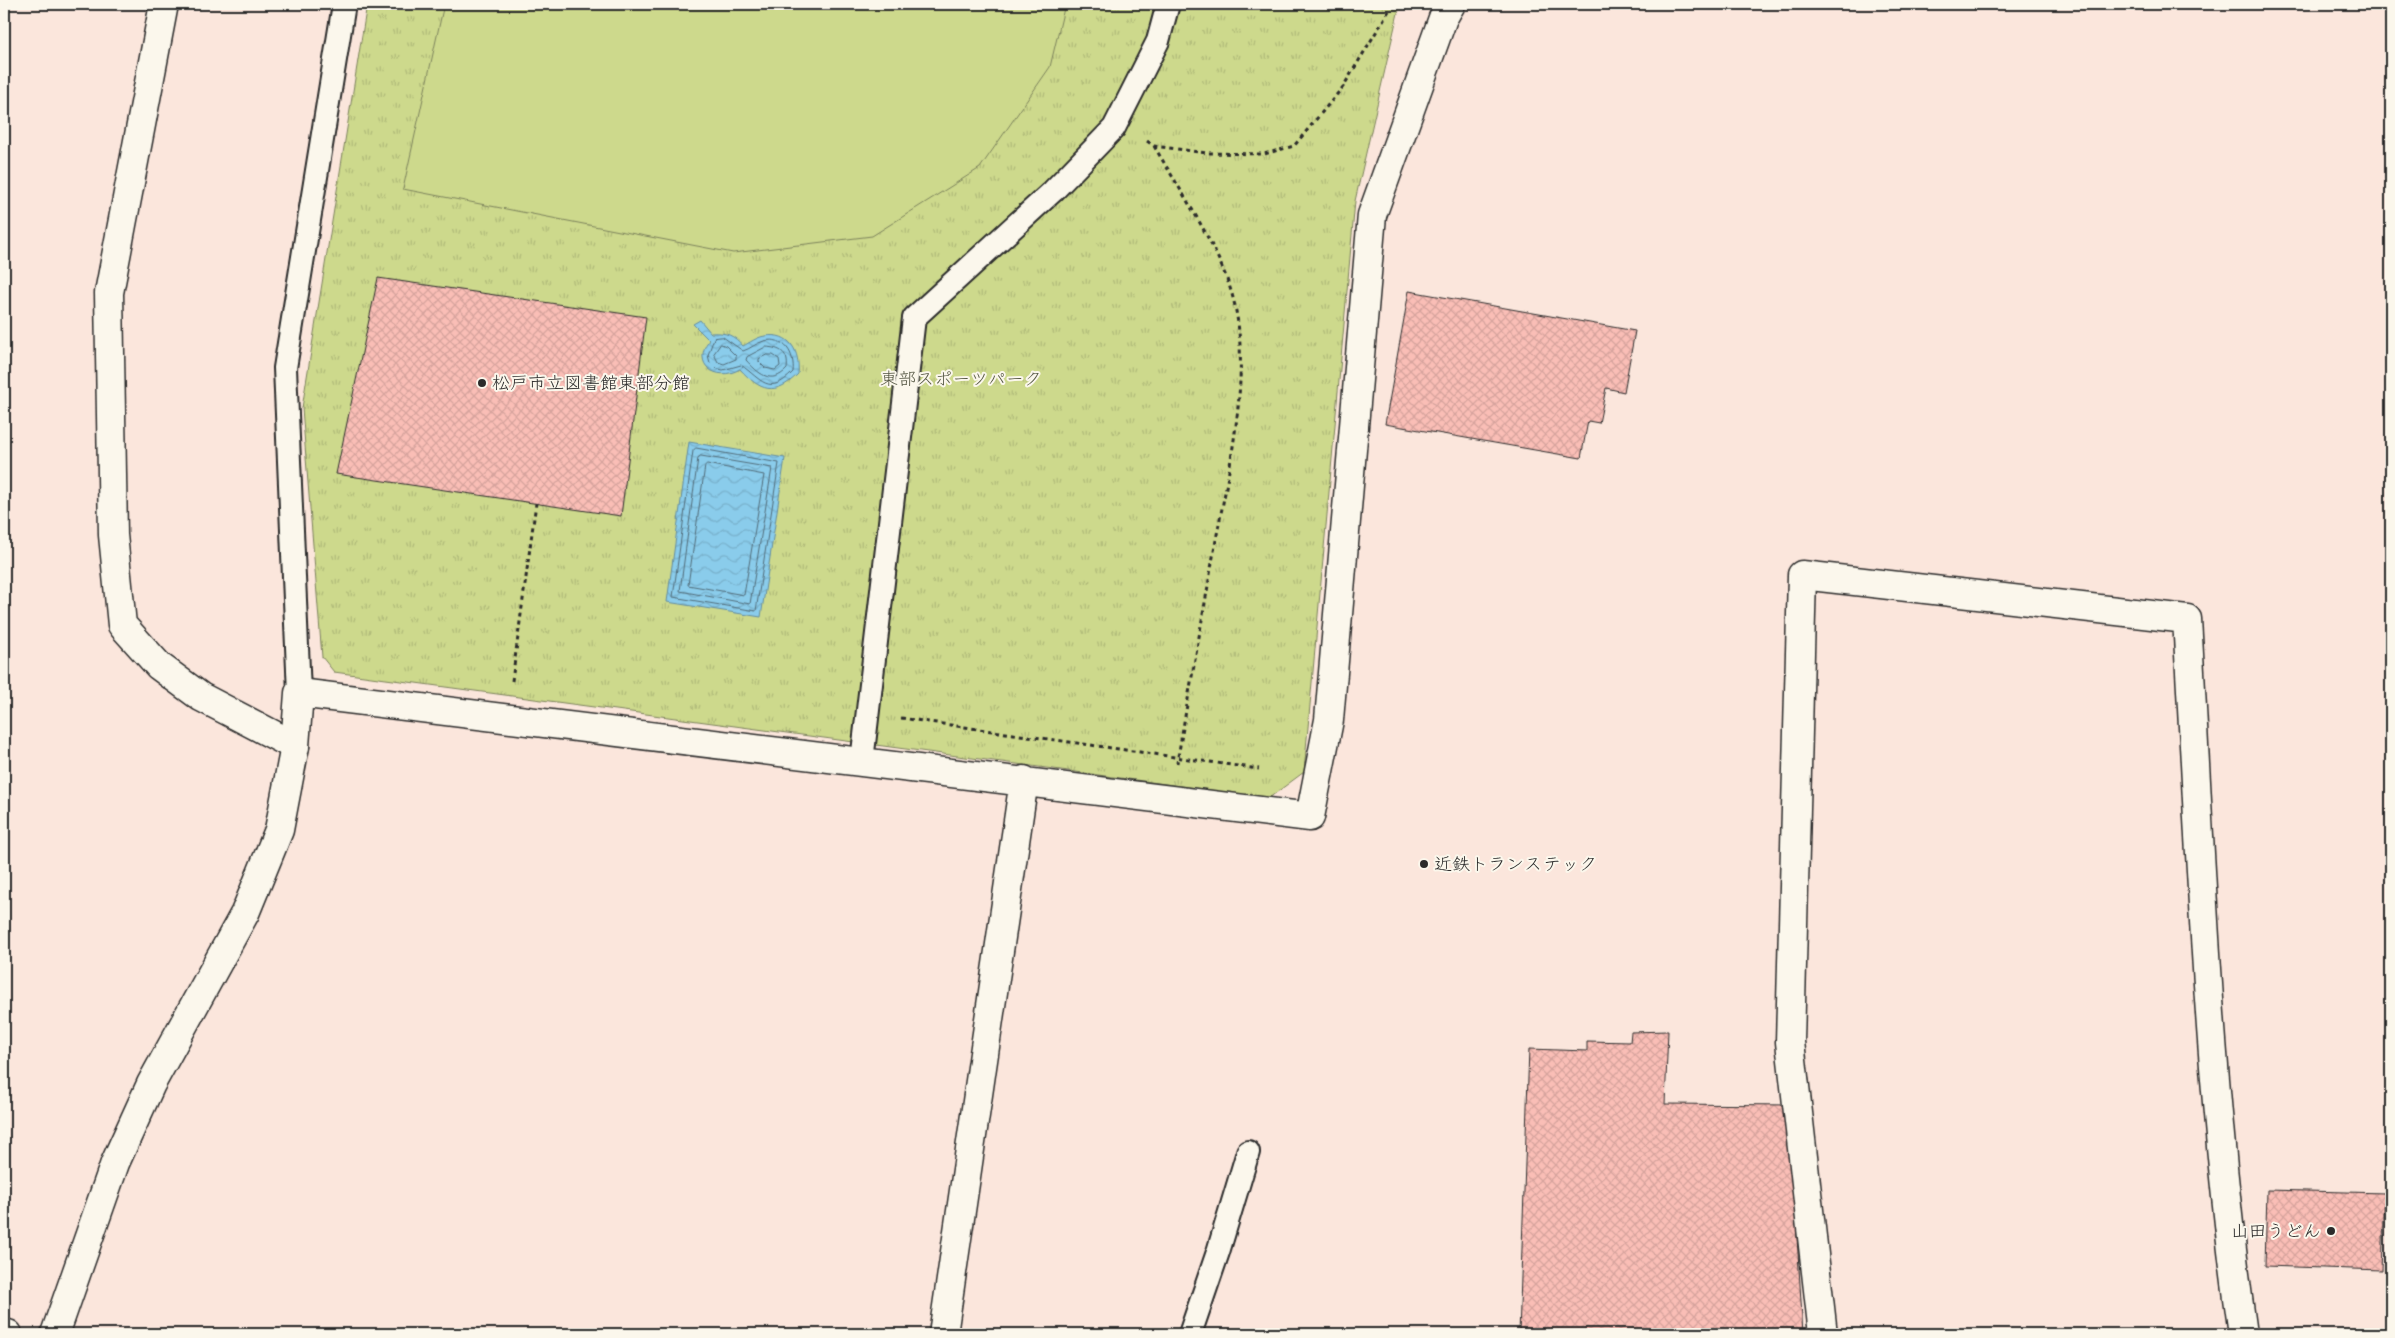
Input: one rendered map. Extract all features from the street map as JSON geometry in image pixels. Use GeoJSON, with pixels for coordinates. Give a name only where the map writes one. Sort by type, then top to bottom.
{"type":"FeatureCollection","features":[{"type":"Feature","properties":{"kind":"main road"},"geometry":{"type":"LineString","coordinates":[[164,4],[109,293],[113,535],[122,625],[159,666],[201,697],[295,746]]}},
{"type":"Feature","properties":{"kind":"main road"},"geometry":{"type":"LineString","coordinates":[[55,1334],[114,1163],[151,1084],[245,913],[280,830],[295,746],[299,693],[1310,816],[1329,720],[1372,215],[1443,18],[1451,4]]}},
{"type":"Feature","properties":{"kind":"main road"},"geometry":{"type":"LineString","coordinates":[[1823,1334],[1790,1042],[1802,575],[2187,619],[2210,996],[2230,1243],[2243,1334]]}},
{"type":"Feature","properties":{"kind":"main road"},"geometry":{"type":"LineString","coordinates":[[943,1334],[1024,780]]}},
{"type":"Feature","properties":{"kind":"main road"},"geometry":{"type":"LineString","coordinates":[[4,1332],[8,1334]]}},
{"type":"Feature","properties":{"kind":"lane"},"geometry":{"type":"LineString","coordinates":[[299,693],[285,368],[344,4]]}},
{"type":"Feature","properties":{"kind":"lane"},"geometry":{"type":"LineString","coordinates":[[862,761],[914,318],[1052,192],[1114,128],[1158,41],[1168,4]]}},
{"type":"Feature","properties":{"kind":"lane"},"geometry":{"type":"LineString","coordinates":[[1190,1334],[1218,1252],[1248,1152]]}},
{"type":"Feature","properties":{"kind":"path"},"geometry":{"type":"LineString","coordinates":[[1154,146],[1207,153],[1264,154],[1294,146],[1343,87],[1393,4]]}},
{"type":"Feature","properties":{"kind":"path"},"geometry":{"type":"LineString","coordinates":[[1118,120],[1154,146],[1200,225],[1228,283],[1239,330],[1240,386],[1228,471],[1170,799]]}},
{"type":"Feature","properties":{"kind":"path"},"geometry":{"type":"LineString","coordinates":[[507,719],[536,503]]}},
{"type":"Feature","properties":{"kind":"path"},"geometry":{"type":"LineString","coordinates":[[868,713],[1259,769]]}},
{"type":"Feature","properties":{"kind":"green space","name":"東部スポーツパーク"},"geometry":{"type":"Polygon","coordinates":[[[367,4],[1400,4],[1355,201],[1304,772],[1269,798],[334,672],[322,657],[302,408],[367,4]]]}},
{"type":"Feature","properties":{"kind":"green space"},"geometry":{"type":"Polygon","coordinates":[[[444,4],[1065,4],[1050,67],[980,168],[872,236],[733,253],[403,189],[444,4]]]}},
{"type":"Feature","properties":{"kind":"water"},"geometry":{"type":"Polygon","coordinates":[[[700,320],[711,333],[729,335],[743,346],[762,337],[774,336],[787,340],[795,351],[798,374],[782,386],[768,388],[754,382],[740,369],[722,374],[709,369],[703,357],[704,349],[709,340],[693,324],[700,320]]]}},
{"type":"Feature","properties":{"kind":"water"},"geometry":{"type":"Polygon","coordinates":[[[689,442],[785,458],[761,617],[667,602],[689,442]]]}},
{"type":"Feature","properties":{"kind":"building"},"geometry":{"type":"Polygon","coordinates":[[[378,278],[646,317],[621,516],[336,474],[378,278]]]}},
{"type":"Feature","properties":{"kind":"building"},"geometry":{"type":"Polygon","coordinates":[[[1409,291],[1635,331],[1624,392],[1606,388],[1599,423],[1588,421],[1581,458],[1385,424],[1409,291]]]}},
{"type":"Feature","properties":{"kind":"building"},"geometry":{"type":"Polygon","coordinates":[[[1668,1031],[1665,1104],[1789,1105],[1803,1334],[1519,1334],[1529,1049],[1587,1051],[1587,1041],[1630,1042],[1631,1032],[1668,1031]]]}},
{"type":"Feature","properties":{"kind":"building"},"geometry":{"type":"Polygon","coordinates":[[[2267,1190],[2385,1193],[2382,1270],[2265,1266],[2267,1190]]]}},
{"type":"Feature","properties":{"kind":"place","name":"松戸市立図書館東部分館"},"geometry":{"type":"Point","coordinates":[482,383]}},
{"type":"Feature","properties":{"kind":"place","name":"近鉄トランステック"},"geometry":{"type":"Point","coordinates":[1424,864]}},
{"type":"Feature","properties":{"kind":"place","name":"山田うどん"},"geometry":{"type":"Point","coordinates":[2331,1231]}}]}
